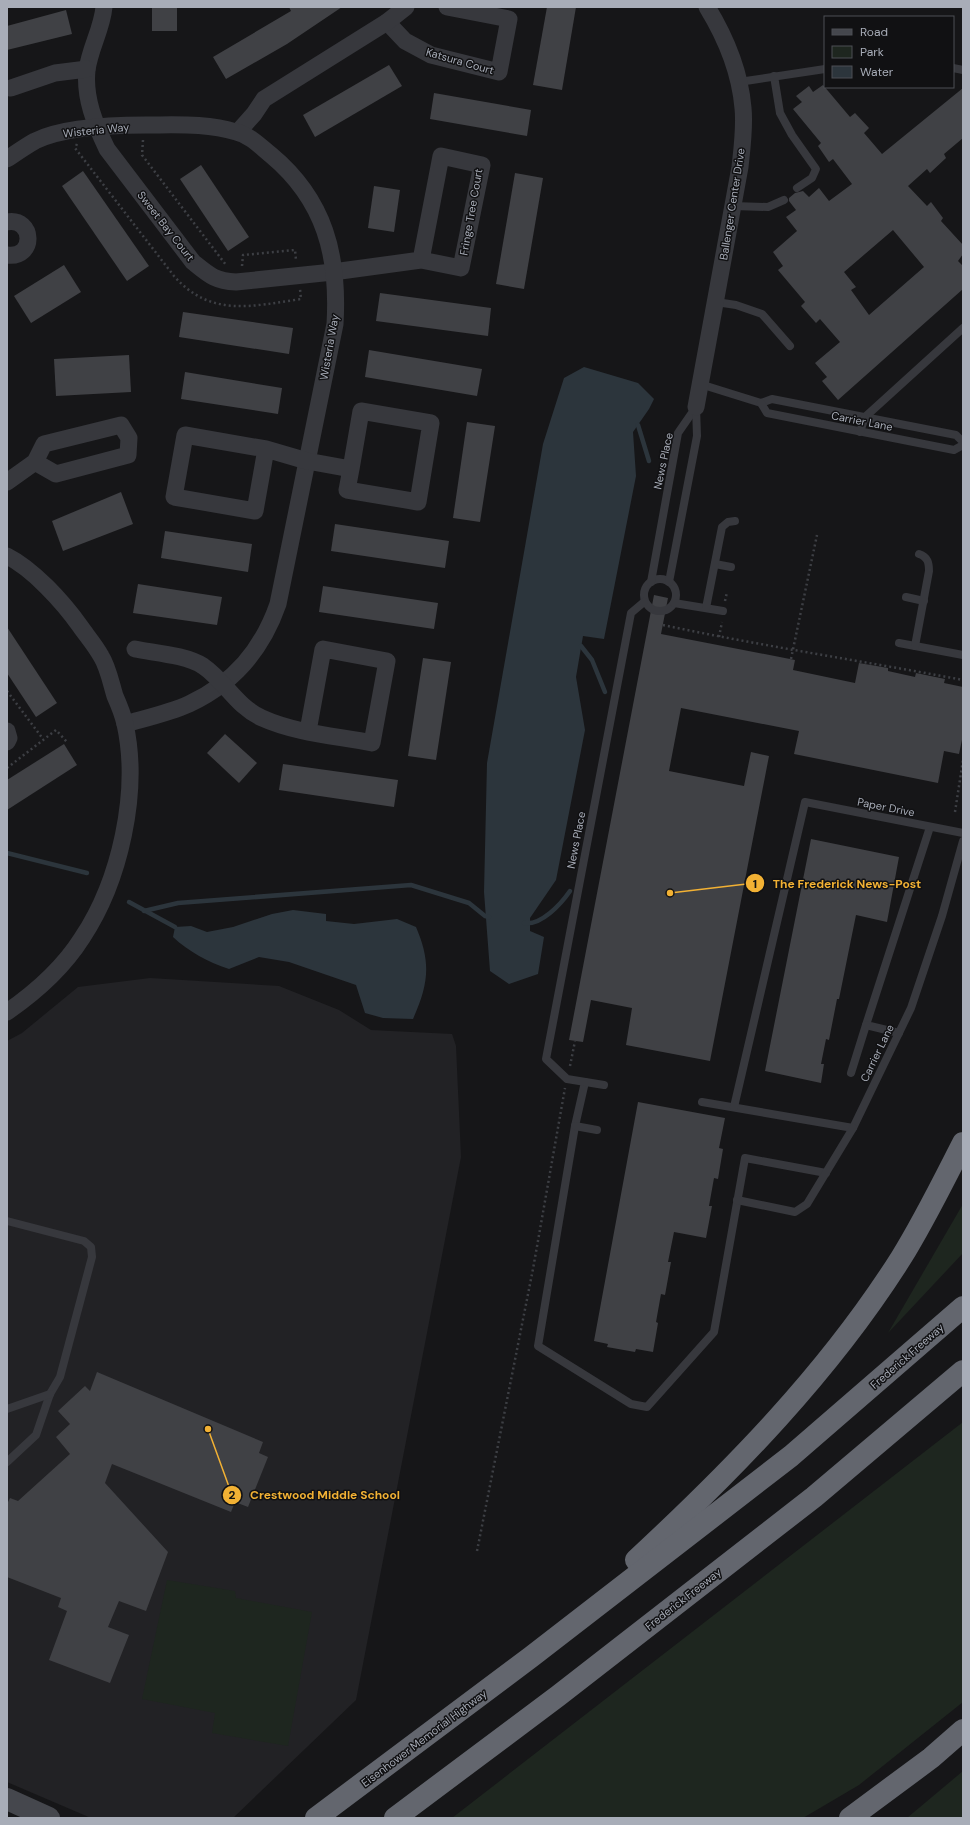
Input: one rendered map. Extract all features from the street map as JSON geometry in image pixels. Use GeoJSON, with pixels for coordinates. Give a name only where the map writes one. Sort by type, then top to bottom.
{"type":"FeatureCollection","features":[{"type":"Feature","properties":{"kind":"highway"},"geometry":{"type":"LineString","coordinates":[[531,1657],[689,1510],[751,1449],[802,1390],[854,1326],[900,1258],[938,1194],[963,1143]]}},
{"type":"Feature","properties":{"kind":"highway","name":"Frederick Freeway"},"geometry":{"type":"LineString","coordinates":[[531,1657],[791,1456],[963,1307]]}},
{"type":"Feature","properties":{"kind":"highway","name":"Frederick Freeway"},"geometry":{"type":"LineString","coordinates":[[396,1818],[558,1696],[814,1497],[963,1371]]}},
{"type":"Feature","properties":{"kind":"highway","name":"Eisenhower Memorial Highway"},"geometry":{"type":"LineString","coordinates":[[316,1818],[531,1657]]}},
{"type":"Feature","properties":{"kind":"highway"},"geometry":{"type":"LineString","coordinates":[[850,1818],[894,1786],[963,1730]]}},
{"type":"Feature","properties":{"kind":"main road"},"geometry":{"type":"LineString","coordinates":[[7,1800],[49,1818]]}},
{"type":"Feature","properties":{"kind":"street"},"geometry":{"type":"LineString","coordinates":[[12,88],[55,73],[88,69],[100,28],[104,7]]}},
{"type":"Feature","properties":{"kind":"street"},"geometry":{"type":"LineString","coordinates":[[238,132],[264,99],[387,22],[406,7]]}},
{"type":"Feature","properties":{"kind":"street","name":"Katsura Court"},"geometry":{"type":"LineString","coordinates":[[387,22],[404,41],[431,55],[499,72],[509,19],[447,7]]}},
{"type":"Feature","properties":{"kind":"street","name":"Ballenger Center Drive"},"geometry":{"type":"LineString","coordinates":[[696,406],[740,167],[743,137],[743,109],[739,82],[720,28],[707,7]]}},
{"type":"Feature","properties":{"kind":"street","name":"Sweet Bay Court"},"geometry":{"type":"LineString","coordinates":[[88,69],[91,112],[97,128],[112,156],[193,262],[210,276],[222,281],[236,282],[333,272]]}},
{"type":"Feature","properties":{"kind":"street","name":"Wisteria Way"},"geometry":{"type":"LineString","coordinates":[[7,159],[35,141],[53,134],[124,125],[184,125],[223,128],[238,132],[256,142],[291,173],[309,197],[322,220],[329,244],[336,302],[335,324],[278,604],[271,624],[255,651],[237,673],[223,684],[190,703],[125,724]]}},
{"type":"Feature","properties":{"kind":"street","name":"Fringe Tree Court"},"geometry":{"type":"LineString","coordinates":[[333,272],[421,260],[461,268],[482,164],[441,156],[421,260]]}},
{"type":"Feature","properties":{"kind":"street"},"geometry":{"type":"LineString","coordinates":[[7,222],[13,221],[22,225],[28,233],[28,243],[23,252],[14,256],[7,255]]}},
{"type":"Feature","properties":{"kind":"street"},"geometry":{"type":"LineString","coordinates":[[361,410],[432,423],[418,502],[347,490],[351,469],[361,410]]}},
{"type":"Feature","properties":{"kind":"street"},"geometry":{"type":"LineString","coordinates":[[7,482],[35,462],[44,444],[121,425],[129,438],[128,456],[56,474],[35,462]]}},
{"type":"Feature","properties":{"kind":"street"},"geometry":{"type":"LineString","coordinates":[[266,449],[255,511],[174,497],[185,434],[266,449],[307,461],[351,469]]}},
{"type":"Feature","properties":{"kind":"street"},"geometry":{"type":"LineString","coordinates":[[7,556],[21,562],[68,609],[102,657],[125,724],[130,768],[128,813],[114,874],[98,911],[82,939],[56,971],[32,994],[7,1012]]}},
{"type":"Feature","properties":{"kind":"street"},"geometry":{"type":"LineString","coordinates":[[135,649],[188,659],[202,666],[223,684],[244,706],[261,718],[281,725],[308,731],[372,743],[387,661],[323,649],[308,731]]}},
{"type":"Feature","properties":{"kind":"street"},"geometry":{"type":"LineString","coordinates":[[7,731],[9,738],[7,742]]}},
{"type":"Feature","properties":{"kind":"lane"},"geometry":{"type":"LineString","coordinates":[[739,82],[824,69]]}},
{"type":"Feature","properties":{"kind":"lane"},"geometry":{"type":"LineString","coordinates":[[774,76],[780,113],[792,135],[816,169],[812,178],[798,188]]}},
{"type":"Feature","properties":{"kind":"lane"},"geometry":{"type":"LineString","coordinates":[[733,206],[768,207],[784,200]]}},
{"type":"Feature","properties":{"kind":"lane"},"geometry":{"type":"LineString","coordinates":[[716,302],[736,305],[762,314],[790,346]]}},
{"type":"Feature","properties":{"kind":"lane"},"geometry":{"type":"LineString","coordinates":[[860,432],[865,417],[963,328]]}},
{"type":"Feature","properties":{"kind":"lane","name":"Carrier Lane"},"geometry":{"type":"LineString","coordinates":[[700,384],[761,403],[772,399],[956,435],[963,444],[954,450],[860,432],[767,413],[761,403]]}},
{"type":"Feature","properties":{"kind":"lane"},"geometry":{"type":"LineString","coordinates":[[669,582],[697,436],[696,406]]}},
{"type":"Feature","properties":{"kind":"lane","name":"News Place"},"geometry":{"type":"LineString","coordinates":[[651,582],[678,433],[696,406]]}},
{"type":"Feature","properties":{"kind":"lane"},"geometry":{"type":"LineString","coordinates":[[706,608],[722,527],[728,522],[735,521]]}},
{"type":"Feature","properties":{"kind":"lane"},"geometry":{"type":"LineString","coordinates":[[915,646],[929,571],[929,563],[925,556],[919,554]]}},
{"type":"Feature","properties":{"kind":"lane"},"geometry":{"type":"LineString","coordinates":[[715,564],[731,567]]}},
{"type":"Feature","properties":{"kind":"lane"},"geometry":{"type":"LineString","coordinates":[[657,579],[669,582],[674,588],[676,595],[674,603],[670,608],[663,612],[655,611],[649,608],[644,602],[643,594],[646,587],[657,579]]}},
{"type":"Feature","properties":{"kind":"lane"},"geometry":{"type":"LineString","coordinates":[[906,597],[924,601]]}},
{"type":"Feature","properties":{"kind":"lane","name":"News Place"},"geometry":{"type":"LineString","coordinates":[[567,1079],[546,1059],[631,613],[644,602]]}},
{"type":"Feature","properties":{"kind":"lane"},"geometry":{"type":"LineString","coordinates":[[674,603],[724,612]]}},
{"type":"Feature","properties":{"kind":"lane"},"geometry":{"type":"LineString","coordinates":[[899,643],[963,655]]}},
{"type":"Feature","properties":{"kind":"lane","name":"Paper Drive"},"geometry":{"type":"LineString","coordinates":[[734,1107],[805,802],[963,833]]}},
{"type":"Feature","properties":{"kind":"lane"},"geometry":{"type":"LineString","coordinates":[[851,1073],[930,827]]}},
{"type":"Feature","properties":{"kind":"lane","name":"Carrier Lane"},"geometry":{"type":"LineString","coordinates":[[737,1200],[795,1212],[807,1204],[853,1128],[911,1008],[942,916],[963,841]]}},
{"type":"Feature","properties":{"kind":"lane"},"geometry":{"type":"LineString","coordinates":[[866,1025],[899,1033]]}},
{"type":"Feature","properties":{"kind":"lane"},"geometry":{"type":"LineString","coordinates":[[567,1079],[604,1085]]}},
{"type":"Feature","properties":{"kind":"lane"},"geometry":{"type":"LineString","coordinates":[[585,1082],[575,1126],[538,1346],[631,1404],[647,1407],[714,1332],[745,1158],[826,1173]]}},
{"type":"Feature","properties":{"kind":"lane"},"geometry":{"type":"LineString","coordinates":[[702,1102],[853,1128]]}},
{"type":"Feature","properties":{"kind":"lane"},"geometry":{"type":"LineString","coordinates":[[575,1126],[597,1130]]}},
{"type":"Feature","properties":{"kind":"lane"},"geometry":{"type":"LineString","coordinates":[[7,1462],[36,1435],[50,1394],[60,1377],[92,1257],[91,1247],[84,1241],[10,1221]]}},
{"type":"Feature","properties":{"kind":"lane"},"geometry":{"type":"LineString","coordinates":[[7,1409],[50,1394]]}},
{"type":"Feature","properties":{"kind":"path"},"geometry":{"type":"LineString","coordinates":[[143,139],[142,155],[228,267]]}},
{"type":"Feature","properties":{"kind":"path"},"geometry":{"type":"LineString","coordinates":[[242,272],[243,255],[295,250],[297,264]]}},
{"type":"Feature","properties":{"kind":"path"},"geometry":{"type":"LineString","coordinates":[[791,659],[817,535]]}},
{"type":"Feature","properties":{"kind":"path"},"geometry":{"type":"LineString","coordinates":[[663,625],[963,680]]}},
{"type":"Feature","properties":{"kind":"path"},"geometry":{"type":"LineString","coordinates":[[7,691],[43,739]]}},
{"type":"Feature","properties":{"kind":"path"},"geometry":{"type":"LineString","coordinates":[[7,768],[56,730],[67,742]]}},
{"type":"Feature","properties":{"kind":"path"},"geometry":{"type":"LineString","coordinates":[[955,812],[963,760]]}},
{"type":"Feature","properties":{"kind":"path"},"geometry":{"type":"LineString","coordinates":[[477,1551],[531,1277],[575,1041]]}},
{"type":"Feature","properties":{"kind":"shaded area"},"geometry":{"type":"Polygon","coordinates":[[[150,978],[279,986],[339,1010],[371,1030],[452,1034],[456,1046],[461,1157],[356,1700],[233,1818],[91,1818],[7,1782],[7,1041],[22,1033],[78,987],[150,978]]]}},
{"type":"Feature","properties":{"kind":"green space"},"geometry":{"type":"Polygon","coordinates":[[[963,1204],[963,1253],[888,1333],[963,1204]]]}},
{"type":"Feature","properties":{"kind":"green space"},"geometry":{"type":"Polygon","coordinates":[[[963,1422],[963,1702],[859,1785],[803,1818],[452,1818],[963,1422]]]}},
{"type":"Feature","properties":{"kind":"green space"},"geometry":{"type":"Polygon","coordinates":[[[167,1580],[235,1591],[236,1598],[312,1612],[288,1746],[212,1733],[215,1713],[142,1699],[167,1580]]]}},
{"type":"Feature","properties":{"kind":"green space"},"geometry":{"type":"Polygon","coordinates":[[[963,1771],[963,1818],[907,1818],[963,1771]]]}},
{"type":"Feature","properties":{"kind":"water"},"geometry":{"type":"Polygon","coordinates":[[[584,367],[638,383],[654,399],[633,432],[636,476],[604,639],[583,636],[576,677],[585,730],[556,880],[530,918],[530,931],[544,937],[538,974],[509,984],[490,971],[484,892],[487,763],[543,444],[564,378],[584,367]]]}},
{"type":"Feature","properties":{"kind":"water"},"geometry":{"type":"Polygon","coordinates":[[[293,910],[326,914],[326,921],[354,924],[397,919],[416,927],[424,951],[426,973],[422,994],[413,1019],[383,1018],[365,1013],[356,985],[289,962],[259,957],[229,969],[199,956],[173,937],[175,927],[191,926],[207,932],[233,927],[272,914],[293,910]]]}},
{"type":"Feature","properties":{"kind":"building"},"geometry":{"type":"Polygon","coordinates":[[[152,7],[177,7],[177,31],[152,31],[152,7]]]}},
{"type":"Feature","properties":{"kind":"building"},"geometry":{"type":"Polygon","coordinates":[[[289,7],[342,7],[287,44],[226,79],[213,57],[291,11],[289,7]]]}},
{"type":"Feature","properties":{"kind":"building"},"geometry":{"type":"Polygon","coordinates":[[[547,7],[576,7],[562,90],[533,85],[547,7]]]}},
{"type":"Feature","properties":{"kind":"building"},"geometry":{"type":"Polygon","coordinates":[[[66,10],[72,34],[7,50],[7,26],[66,10]]]}},
{"type":"Feature","properties":{"kind":"building"},"geometry":{"type":"Polygon","coordinates":[[[389,65],[402,86],[315,137],[303,115],[389,65]]]}},
{"type":"Feature","properties":{"kind":"building"},"geometry":{"type":"Polygon","coordinates":[[[823,85],[850,117],[855,113],[869,128],[864,133],[882,154],[963,88],[963,138],[944,154],[946,158],[930,173],[927,169],[908,186],[927,206],[931,202],[943,218],[941,221],[963,245],[963,254],[958,261],[963,266],[963,289],[838,400],[822,381],[827,377],[815,363],[840,342],[820,319],[816,323],[801,306],[805,302],[778,270],[783,266],[773,252],[797,231],[786,217],[796,210],[789,201],[789,198],[795,193],[803,191],[809,197],[819,188],[829,201],[852,184],[833,159],[829,162],[818,146],[821,143],[793,109],[802,102],[796,96],[809,86],[813,92],[823,85]],[[893,230],[844,272],[856,287],[851,290],[869,315],[924,267],[893,230]]]}},
{"type":"Feature","properties":{"kind":"building"},"geometry":{"type":"Polygon","coordinates":[[[434,93],[531,110],[527,136],[430,119],[434,93]]]}},
{"type":"Feature","properties":{"kind":"building"},"geometry":{"type":"Polygon","coordinates":[[[201,165],[249,237],[228,251],[180,179],[201,165]]]}},
{"type":"Feature","properties":{"kind":"building"},"geometry":{"type":"Polygon","coordinates":[[[83,171],[149,266],[127,281],[62,186],[83,171]]]}},
{"type":"Feature","properties":{"kind":"building"},"geometry":{"type":"Polygon","coordinates":[[[515,173],[543,178],[524,289],[496,284],[515,173]]]}},
{"type":"Feature","properties":{"kind":"building"},"geometry":{"type":"Polygon","coordinates":[[[374,186],[400,190],[394,232],[368,228],[374,186]]]}},
{"type":"Feature","properties":{"kind":"building"},"geometry":{"type":"Polygon","coordinates":[[[64,265],[81,292],[31,323],[14,296],[64,265]]]}},
{"type":"Feature","properties":{"kind":"building"},"geometry":{"type":"Polygon","coordinates":[[[380,293],[491,308],[488,336],[376,321],[380,293]]]}},
{"type":"Feature","properties":{"kind":"building"},"geometry":{"type":"Polygon","coordinates":[[[183,312],[293,328],[289,354],[179,337],[183,312]]]}},
{"type":"Feature","properties":{"kind":"building"},"geometry":{"type":"Polygon","coordinates":[[[369,350],[482,369],[477,396],[365,377],[369,350]]]}},
{"type":"Feature","properties":{"kind":"building"},"geometry":{"type":"Polygon","coordinates":[[[129,355],[131,392],[56,396],[54,359],[129,355]]]}},
{"type":"Feature","properties":{"kind":"building"},"geometry":{"type":"Polygon","coordinates":[[[185,372],[282,388],[278,414],[181,399],[185,372]]]}},
{"type":"Feature","properties":{"kind":"building"},"geometry":{"type":"Polygon","coordinates":[[[467,422],[495,426],[480,522],[453,518],[467,422]]]}},
{"type":"Feature","properties":{"kind":"building"},"geometry":{"type":"Polygon","coordinates":[[[121,492],[133,524],[63,551],[52,521],[121,492]]]}},
{"type":"Feature","properties":{"kind":"building"},"geometry":{"type":"Polygon","coordinates":[[[335,524],[449,541],[445,568],[331,551],[335,524]]]}},
{"type":"Feature","properties":{"kind":"building"},"geometry":{"type":"Polygon","coordinates":[[[165,531],[252,544],[248,572],[161,558],[165,531]]]}},
{"type":"Feature","properties":{"kind":"building"},"geometry":{"type":"Polygon","coordinates":[[[138,584],[222,597],[217,625],[133,613],[138,584]]]}},
{"type":"Feature","properties":{"kind":"building"},"geometry":{"type":"Polygon","coordinates":[[[323,586],[438,603],[434,629],[319,612],[323,586]]]}},
{"type":"Feature","properties":{"kind":"building"},"geometry":{"type":"Polygon","coordinates":[[[654,595],[668,598],[661,634],[795,660],[793,670],[855,683],[859,663],[888,668],[888,671],[915,677],[916,673],[945,679],[944,683],[963,687],[963,735],[959,754],[944,751],[938,783],[794,754],[799,731],[681,708],[669,771],[744,786],[751,752],[769,756],[710,1061],[626,1045],[632,1008],[591,1000],[583,1042],[569,1040],[654,595]]]}},
{"type":"Feature","properties":{"kind":"building"},"geometry":{"type":"Polygon","coordinates":[[[7,627],[57,703],[36,717],[7,673],[7,627]]]}},
{"type":"Feature","properties":{"kind":"building"},"geometry":{"type":"Polygon","coordinates":[[[423,658],[451,662],[436,760],[408,756],[423,658]]]}},
{"type":"Feature","properties":{"kind":"building"},"geometry":{"type":"Polygon","coordinates":[[[225,734],[257,763],[239,783],[207,753],[225,734]]]}},
{"type":"Feature","properties":{"kind":"building"},"geometry":{"type":"Polygon","coordinates":[[[64,744],[77,765],[7,810],[7,780],[64,744]]]}},
{"type":"Feature","properties":{"kind":"building"},"geometry":{"type":"Polygon","coordinates":[[[283,764],[398,780],[394,807],[279,790],[283,764]]]}},
{"type":"Feature","properties":{"kind":"building"},"geometry":{"type":"Polygon","coordinates":[[[811,839],[899,857],[887,922],[856,915],[839,999],[837,999],[829,1040],[826,1039],[821,1064],[824,1064],[821,1083],[765,1071],[811,839]]]}},
{"type":"Feature","properties":{"kind":"building"},"geometry":{"type":"Polygon","coordinates":[[[638,1102],[725,1118],[719,1148],[723,1149],[718,1179],[714,1178],[709,1206],[712,1206],[706,1238],[674,1232],[668,1262],[671,1262],[665,1295],[661,1294],[656,1322],[658,1323],[653,1352],[636,1349],[635,1352],[607,1347],[608,1344],[594,1341],[638,1102]]]}},
{"type":"Feature","properties":{"kind":"building"},"geometry":{"type":"Polygon","coordinates":[[[97,1372],[263,1442],[259,1453],[268,1457],[248,1507],[235,1502],[231,1512],[112,1464],[105,1483],[168,1552],[146,1611],[119,1601],[108,1627],[129,1635],[110,1683],[49,1660],[67,1611],[58,1607],[61,1598],[7,1577],[7,1504],[10,1498],[18,1501],[70,1454],[56,1437],[70,1424],[58,1411],[85,1386],[90,1391],[97,1372]]]}},
{"type":"Feature","properties":{"kind":"waterway"},"geometry":{"type":"LineString","coordinates":[[638,425],[649,461]]}},
{"type":"Feature","properties":{"kind":"waterway"},"geometry":{"type":"LineString","coordinates":[[581,646],[592,660],[605,692]]}},
{"type":"Feature","properties":{"kind":"waterway"},"geometry":{"type":"LineString","coordinates":[[7,853],[87,873]]}},
{"type":"Feature","properties":{"kind":"waterway"},"geometry":{"type":"LineString","coordinates":[[144,911],[178,903],[411,885],[469,903],[485,916],[489,917]]}},
{"type":"Feature","properties":{"kind":"waterway"},"geometry":{"type":"LineString","coordinates":[[524,923],[530,923],[544,918],[556,908],[570,891]]}},
{"type":"Feature","properties":{"kind":"waterway"},"geometry":{"type":"LineString","coordinates":[[129,902],[175,927]]}},
{"type":"Feature","properties":{"kind":"place","name":"The Frederick News-Post"},"geometry":{"type":"Point","coordinates":[670,893]}},
{"type":"Feature","properties":{"kind":"place","name":"Crestwood Middle School"},"geometry":{"type":"Point","coordinates":[208,1429]}}]}
